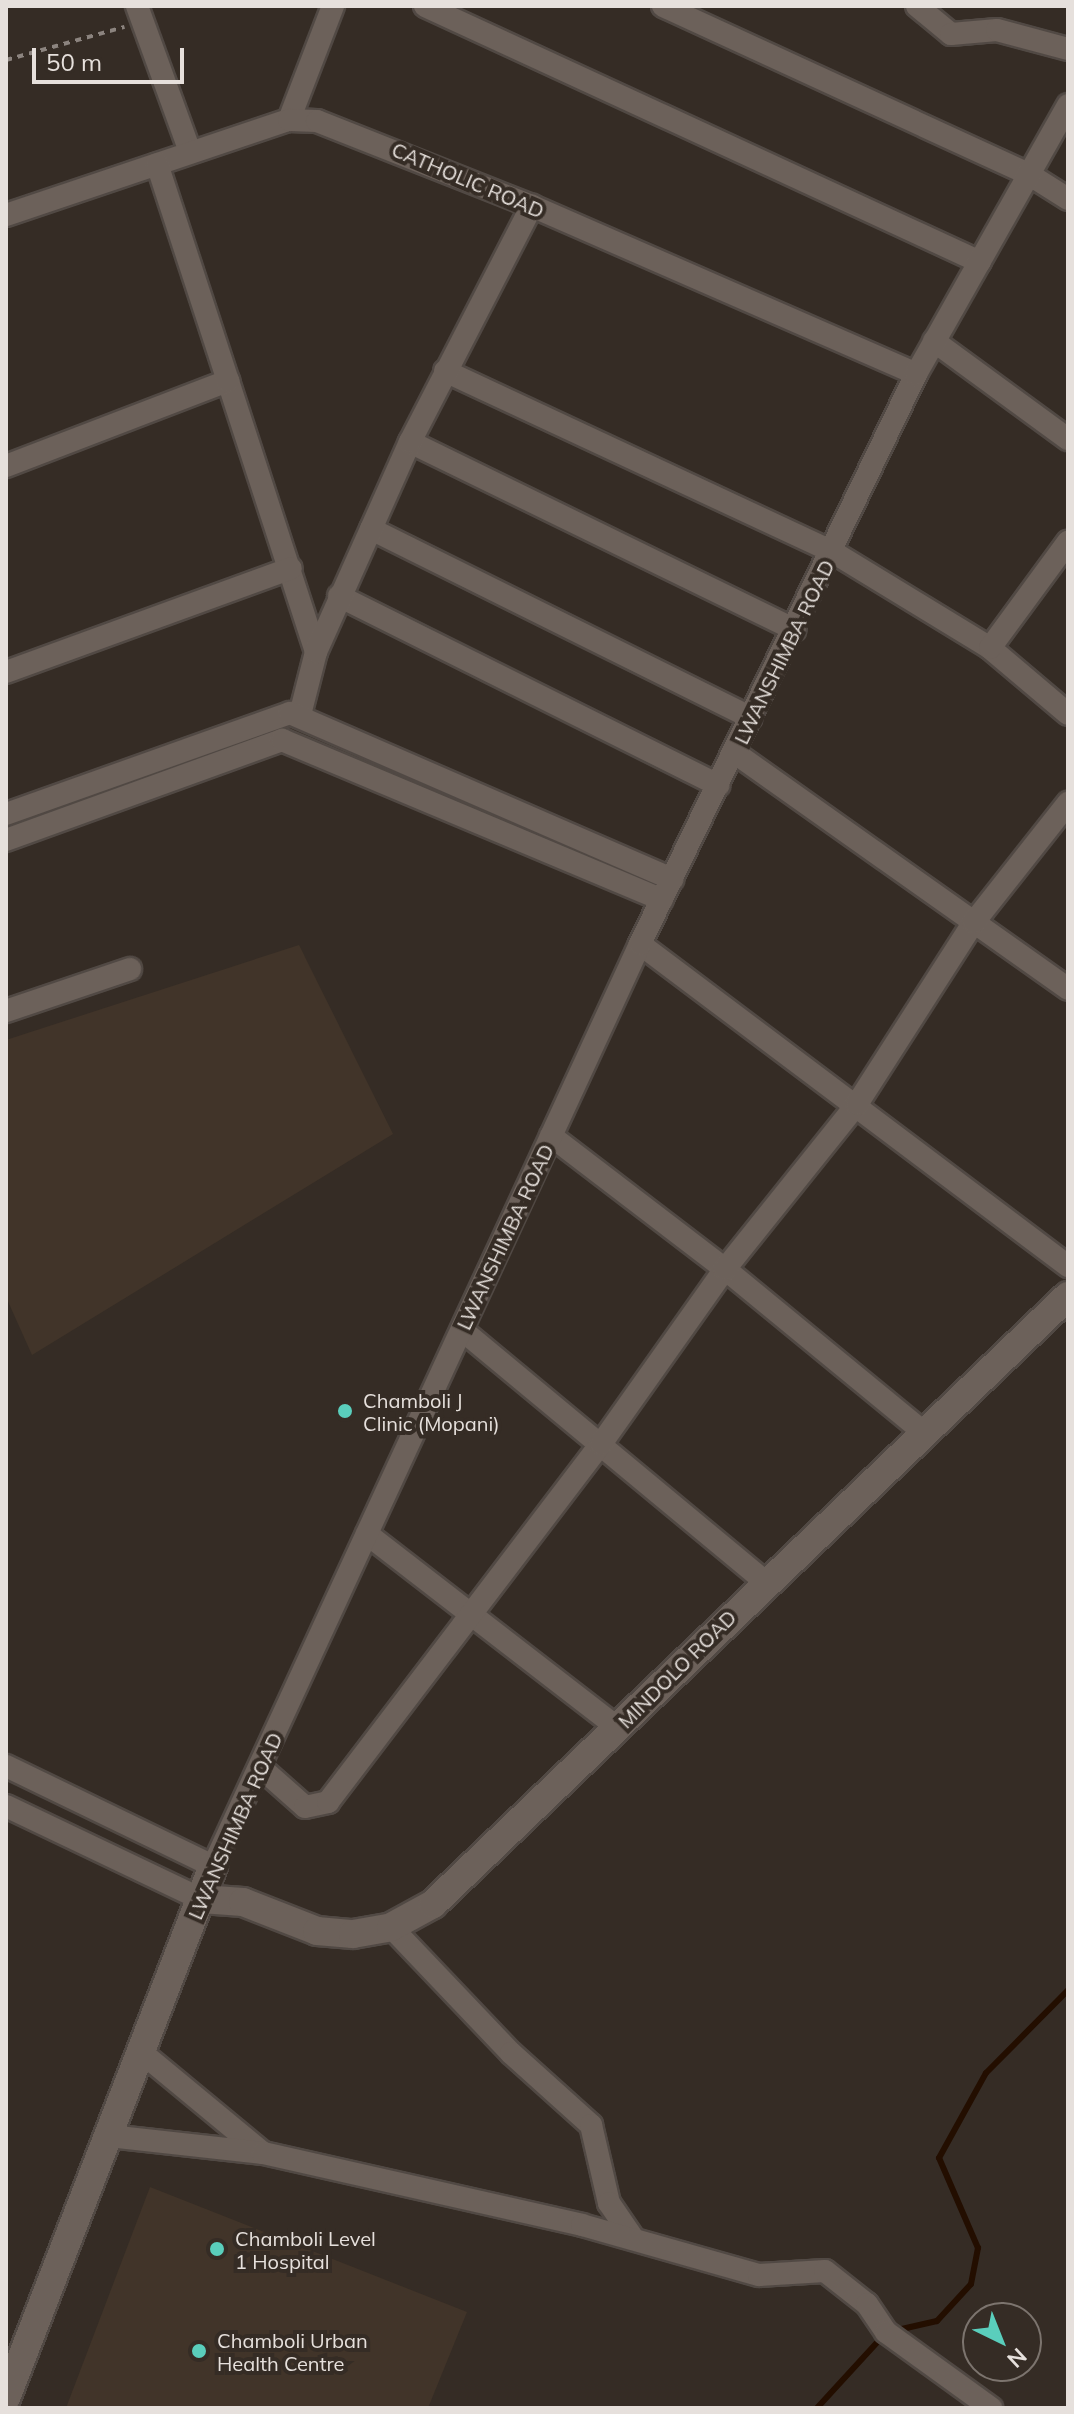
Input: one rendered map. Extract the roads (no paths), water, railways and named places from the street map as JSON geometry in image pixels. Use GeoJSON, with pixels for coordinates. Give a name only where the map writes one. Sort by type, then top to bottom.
{"type":"FeatureCollection","features":[{"type":"Feature","properties":{"kind":"street"},"geometry":{"type":"LineString","coordinates":[[289,120],[333,6]]}},
{"type":"Feature","properties":{"kind":"street"},"geometry":{"type":"LineString","coordinates":[[425,6],[980,262]]}},
{"type":"Feature","properties":{"kind":"street"},"geometry":{"type":"LineString","coordinates":[[663,6],[1030,175],[1068,199]]}},
{"type":"Feature","properties":{"kind":"street"},"geometry":{"type":"LineString","coordinates":[[917,6],[951,34],[997,30],[1068,49]]}},
{"type":"Feature","properties":{"kind":"street"},"geometry":{"type":"LineString","coordinates":[[139,14],[190,152]]}},
{"type":"Feature","properties":{"kind":"street","name":"LWANSHIMBA ROAD"},"geometry":{"type":"LineString","coordinates":[[6,2398],[213,1866],[551,1136],[640,944],[833,552],[916,374],[1068,105]]}},
{"type":"Feature","properties":{"kind":"street","name":"CATHOLIC ROAD"},"geometry":{"type":"LineString","coordinates":[[6,215],[289,120],[339,126],[532,206],[916,374]]}},
{"type":"Feature","properties":{"kind":"street"},"geometry":{"type":"LineString","coordinates":[[157,164],[316,652]]}},
{"type":"Feature","properties":{"kind":"street"},"geometry":{"type":"LineString","coordinates":[[300,715],[316,652],[339,596],[445,371],[532,206]]}},
{"type":"Feature","properties":{"kind":"street"},"geometry":{"type":"LineString","coordinates":[[934,341],[1068,439]]}},
{"type":"Feature","properties":{"kind":"street"},"geometry":{"type":"LineString","coordinates":[[445,371],[833,552],[990,648],[1068,714]]}},
{"type":"Feature","properties":{"kind":"street"},"geometry":{"type":"LineString","coordinates":[[6,466],[228,381]]}},
{"type":"Feature","properties":{"kind":"street"},"geometry":{"type":"LineString","coordinates":[[410,442],[795,630]]}},
{"type":"Feature","properties":{"kind":"street"},"geometry":{"type":"LineString","coordinates":[[371,529],[751,718]]}},
{"type":"Feature","properties":{"kind":"street"},"geometry":{"type":"LineString","coordinates":[[990,648],[1068,542]]}},
{"type":"Feature","properties":{"kind":"street"},"geometry":{"type":"LineString","coordinates":[[6,672],[291,568]]}},
{"type":"Feature","properties":{"kind":"street"},"geometry":{"type":"LineString","coordinates":[[339,596],[718,785]]}},
{"type":"Feature","properties":{"kind":"street"},"geometry":{"type":"LineString","coordinates":[[6,814],[280,715],[300,715],[672,879]]}},
{"type":"Feature","properties":{"kind":"street"},"geometry":{"type":"LineString","coordinates":[[6,840],[282,740],[662,900]]}},
{"type":"Feature","properties":{"kind":"street"},"geometry":{"type":"LineString","coordinates":[[735,753],[1068,989]]}},
{"type":"Feature","properties":{"kind":"street"},"geometry":{"type":"LineString","coordinates":[[260,1767],[305,1807],[328,1802],[601,1444],[725,1269],[857,1104],[974,922],[1068,803]]}},
{"type":"Feature","properties":{"kind":"street"},"geometry":{"type":"LineString","coordinates":[[640,944],[857,1104],[1068,1266]]}},
{"type":"Feature","properties":{"kind":"street"},"geometry":{"type":"LineString","coordinates":[[6,1011],[130,969]]}},
{"type":"Feature","properties":{"kind":"street"},"geometry":{"type":"LineString","coordinates":[[551,1136],[725,1269],[927,1435]]}},
{"type":"Feature","properties":{"kind":"street","name":"MINDOLO ROAD"},"geometry":{"type":"LineString","coordinates":[[201,1899],[243,1902],[317,1931],[353,1934],[391,1927],[470,1874],[766,1582],[927,1435],[1068,1296]]}},
{"type":"Feature","properties":{"kind":"street"},"geometry":{"type":"LineString","coordinates":[[462,1330],[766,1582]]}},
{"type":"Feature","properties":{"kind":"street"},"geometry":{"type":"LineString","coordinates":[[367,1534],[618,1728]]}},
{"type":"Feature","properties":{"kind":"street"},"geometry":{"type":"LineString","coordinates":[[6,1766],[213,1866]]}},
{"type":"Feature","properties":{"kind":"street"},"geometry":{"type":"LineString","coordinates":[[6,1806],[201,1899]]}},
{"type":"Feature","properties":{"kind":"street","name":"MINDOLO ROAD"},"geometry":{"type":"LineString","coordinates":[[213,1866],[243,1902]]}},
{"type":"Feature","properties":{"kind":"street"},"geometry":{"type":"LineString","coordinates":[[391,1927],[511,2053],[591,2125],[609,2203],[633,2238]]}},
{"type":"Feature","properties":{"kind":"street"},"geometry":{"type":"LineString","coordinates":[[141,2052],[263,2153]]}},
{"type":"Feature","properties":{"kind":"street"},"geometry":{"type":"LineString","coordinates":[[109,2136],[263,2153],[633,2238],[759,2275],[825,2271],[867,2304],[886,2332],[991,2408]]}},
{"type":"Feature","properties":{"kind":"waterway"},"geometry":{"type":"LineString","coordinates":[[893,2331],[937,2321],[971,2284],[978,2248],[939,2158],[986,2073],[1068,1990]]}},
{"type":"Feature","properties":{"kind":"waterway"},"geometry":{"type":"LineString","coordinates":[[817,2408],[883,2336]]}},
{"type":"Feature","properties":{"kind":"place","name":"Chamboli J Clinic (Mopani)"},"geometry":{"type":"Point","coordinates":[345,1411]}},
{"type":"Feature","properties":{"kind":"place","name":"Chamboli Level 1 Hospital"},"geometry":{"type":"Point","coordinates":[217,2249]}},
{"type":"Feature","properties":{"kind":"place","name":"Chamboli Urban Health Centre"},"geometry":{"type":"Point","coordinates":[199,2351]}}]}
